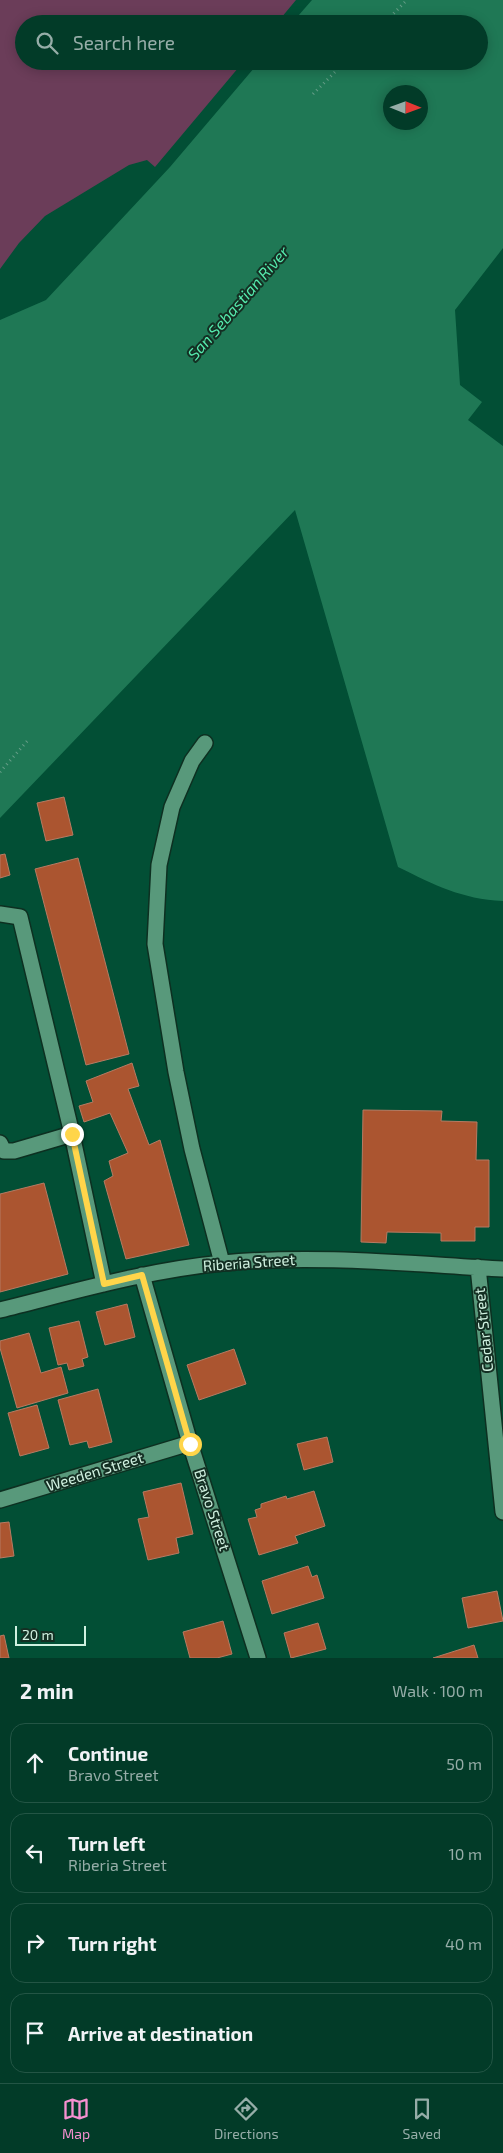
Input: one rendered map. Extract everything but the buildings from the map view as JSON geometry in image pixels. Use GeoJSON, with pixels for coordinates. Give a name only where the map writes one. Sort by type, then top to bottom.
{"type":"FeatureCollection","features":[{"type":"Feature","properties":{"kind":"street"},"geometry":{"type":"LineString","coordinates":[[205,743],[192,761],[172,807],[159,865],[155,944],[176,1072],[192,1149],[222,1263]]}},
{"type":"Feature","properties":{"kind":"street"},"geometry":{"type":"LineString","coordinates":[[0,914],[20,917],[72,1134],[104,1284]]}},
{"type":"Feature","properties":{"kind":"street"},"geometry":{"type":"LineString","coordinates":[[0,1143],[4,1150],[14,1151],[72,1134]]}},
{"type":"Feature","properties":{"kind":"street","name":"Riberia Street"},"geometry":{"type":"LineString","coordinates":[[0,1310],[142,1275],[222,1263],[281,1259],[341,1259],[503,1269]]}},
{"type":"Feature","properties":{"kind":"street","name":"Cedar Street"},"geometry":{"type":"LineString","coordinates":[[478,1267],[503,1512]]}},
{"type":"Feature","properties":{"kind":"street","name":"Bravo Street"},"geometry":{"type":"LineString","coordinates":[[142,1275],[190,1444],[258,1658]]}},
{"type":"Feature","properties":{"kind":"street","name":"Weeden Street"},"geometry":{"type":"LineString","coordinates":[[0,1500],[190,1444]]}},
{"type":"Feature","properties":{"kind":"path"},"geometry":{"type":"LineString","coordinates":[[392,15],[407,0]]}},
{"type":"Feature","properties":{"kind":"path"},"geometry":{"type":"LineString","coordinates":[[314,94],[337,70]]}},
{"type":"Feature","properties":{"kind":"path"},"geometry":{"type":"LineString","coordinates":[[0,772],[29,739]]}},
{"type":"Feature","properties":{"kind":"shaded area"},"geometry":{"type":"Polygon","coordinates":[[[0,0],[296,0],[284,15],[15,15],[15,70],[236,70],[155,167],[147,160],[129,165],[45,216],[19,243],[0,269],[0,0]]]}},
{"type":"Feature","properties":{"kind":"water","name":"San Sebastian River"},"geometry":{"type":"Polygon","coordinates":[[[312,0],[503,0],[503,248],[455,310],[460,385],[482,402],[468,420],[503,446],[503,901],[461,894],[436,885],[398,867],[295,510],[0,818],[0,320],[46,300],[170,167],[252,70],[488,70],[488,15],[299,15],[312,0]]]}},
{"type":"Feature","properties":{"kind":"route"},"geometry":{"type":"LineString","coordinates":[[72,1134],[104,1284],[142,1275],[190,1444]]}}]}
